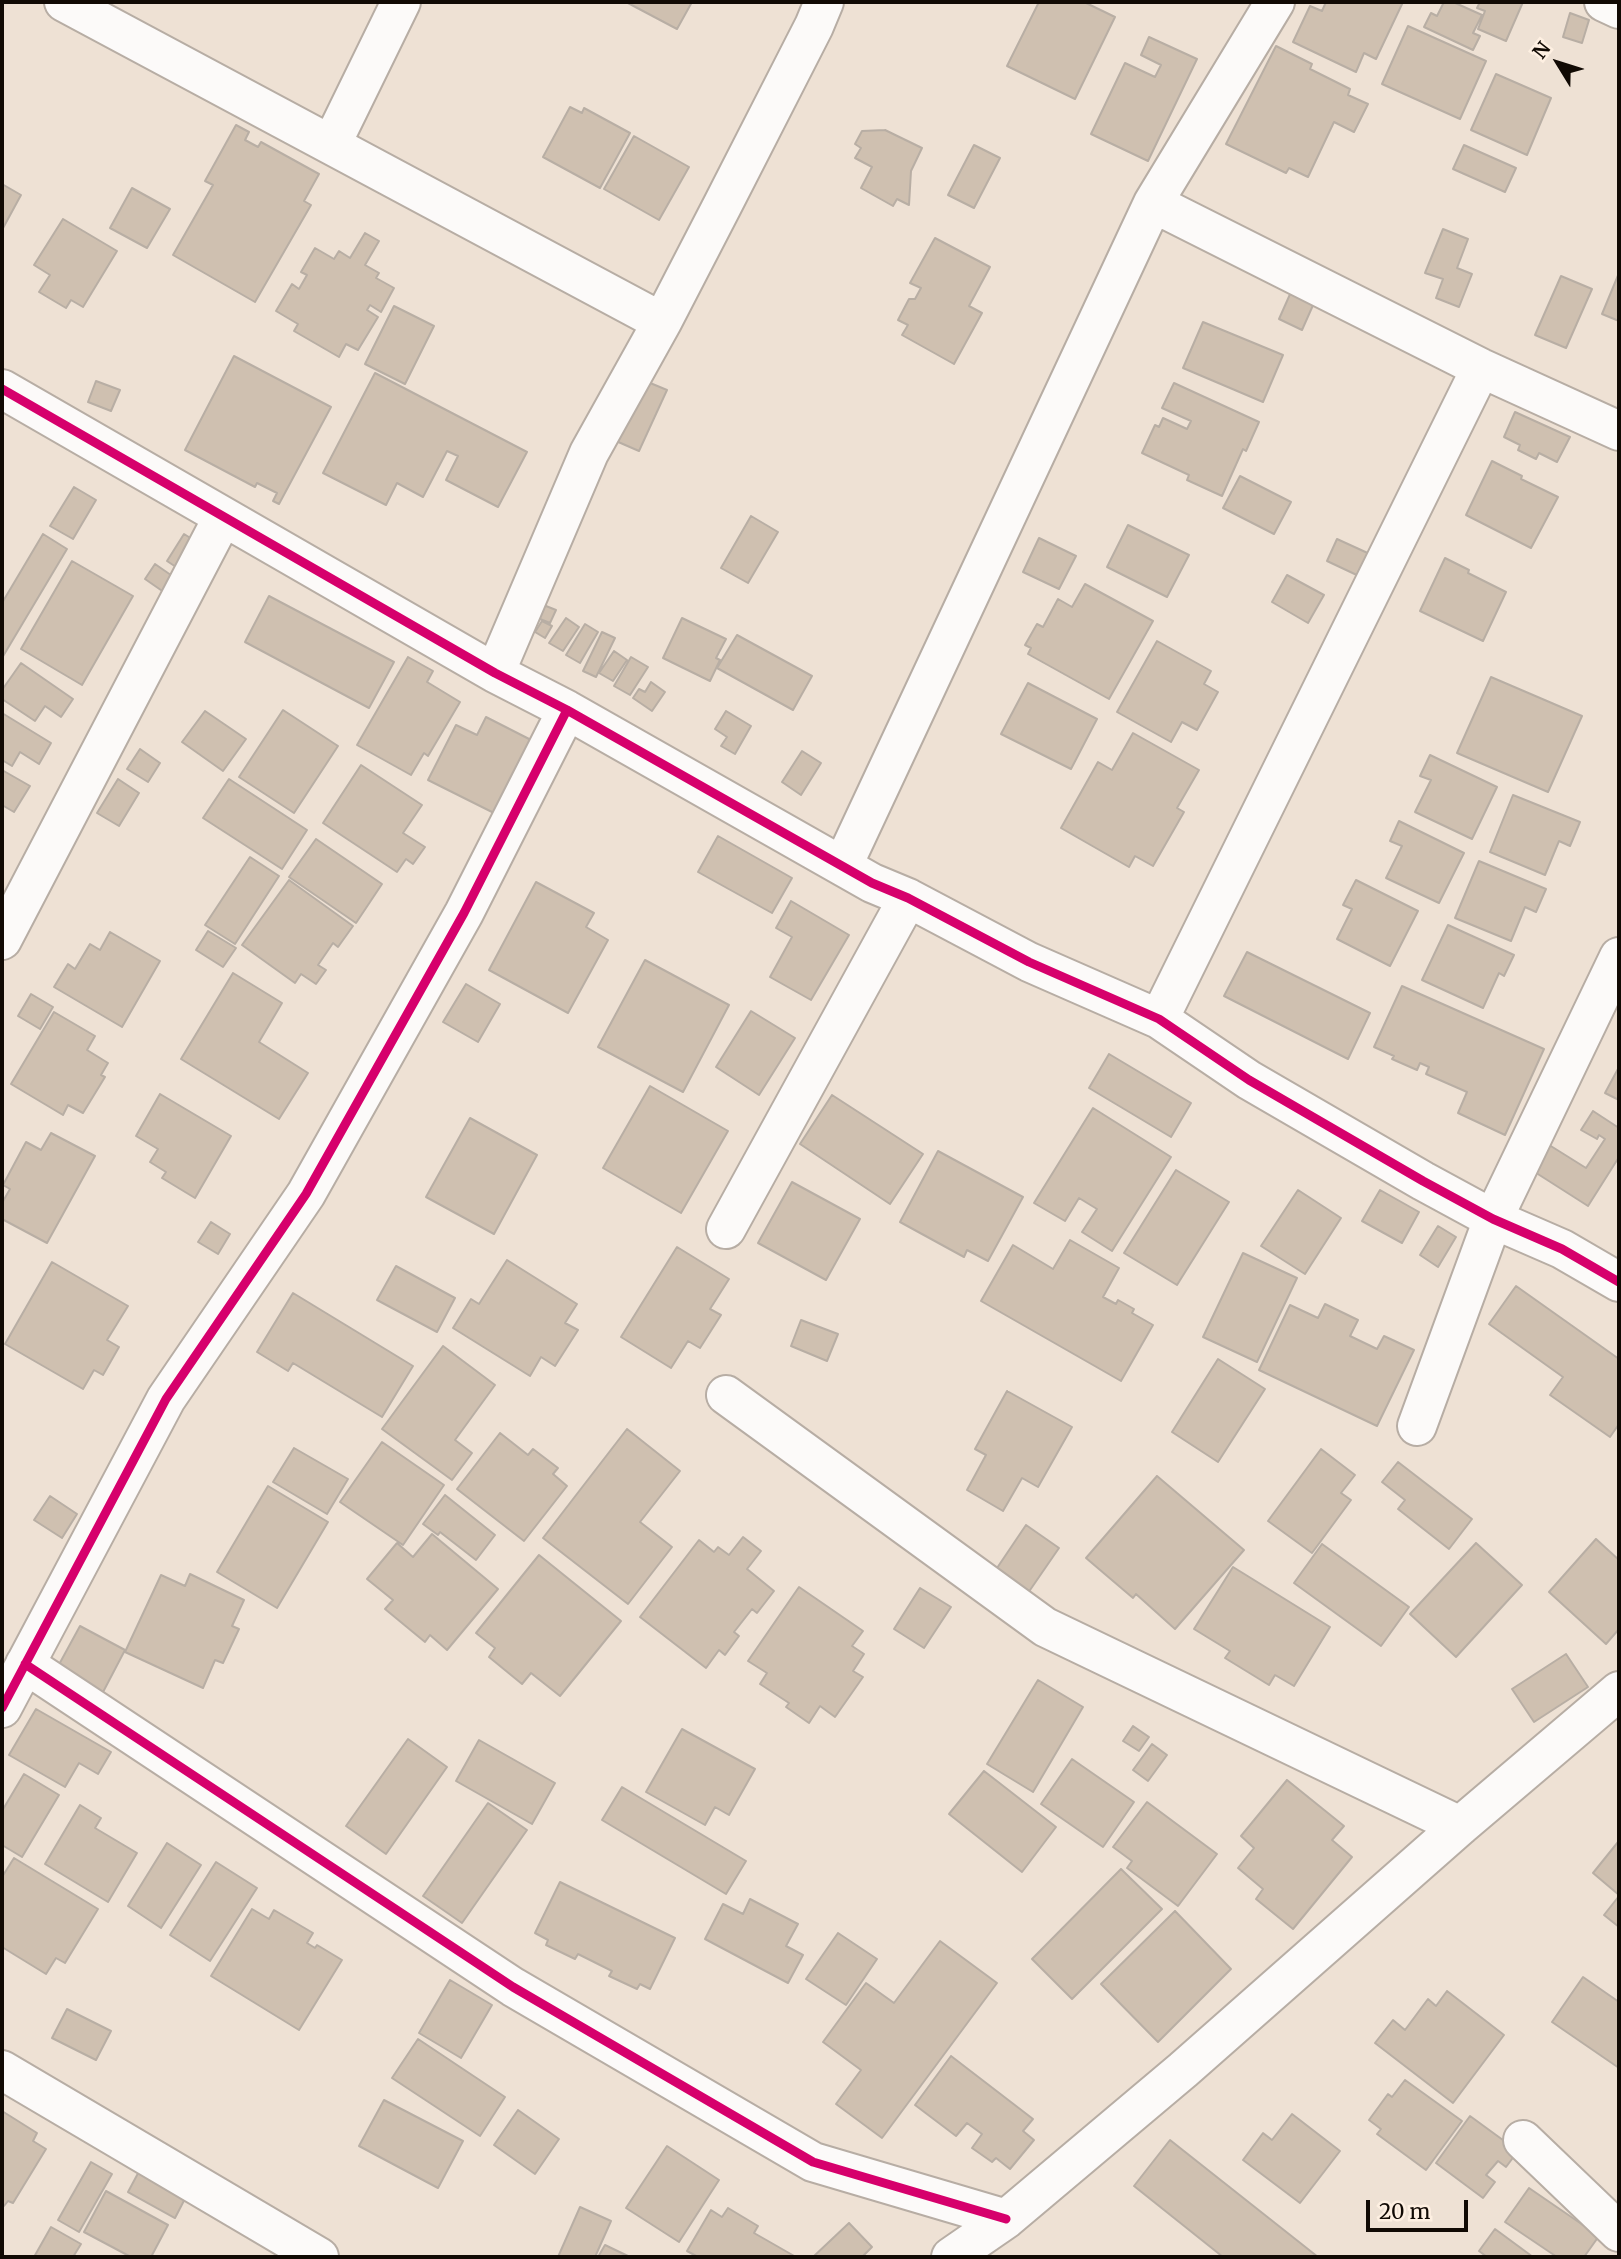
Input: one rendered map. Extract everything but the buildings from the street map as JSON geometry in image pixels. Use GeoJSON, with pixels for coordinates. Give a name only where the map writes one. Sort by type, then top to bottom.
{"type":"FeatureCollection","features":[{"type":"Feature","properties":{"kind":"street"},"geometry":{"type":"LineString","coordinates":[[64,2],[332,143],[662,322]]}},
{"type":"Feature","properties":{"kind":"street"},"geometry":{"type":"LineString","coordinates":[[332,143],[401,2]]}},
{"type":"Feature","properties":{"kind":"street"},"geometry":{"type":"LineString","coordinates":[[495,673],[589,453],[662,322],[824,2]]}},
{"type":"Feature","properties":{"kind":"street"},"geometry":{"type":"LineString","coordinates":[[843,865],[1153,203],[1275,2]]}},
{"type":"Feature","properties":{"kind":"street"},"geometry":{"type":"LineString","coordinates":[[1604,2],[1619,9]]}},
{"type":"Feature","properties":{"kind":"street"},"geometry":{"type":"LineString","coordinates":[[1153,203],[1481,368],[1619,431]]}},
{"type":"Feature","properties":{"kind":"street"},"geometry":{"type":"LineString","coordinates":[[1159,1019],[1481,368]]}},
{"type":"Feature","properties":{"kind":"street"},"geometry":{"type":"LineString","coordinates":[[2,389],[495,673],[567,710],[872,883],[908,898],[1029,962],[1159,1019],[1249,1080],[1493,1219],[1562,1249],[1619,1282]]}},
{"type":"Feature","properties":{"kind":"street"},"geometry":{"type":"LineString","coordinates":[[2,940],[13,893],[223,517]]}},
{"type":"Feature","properties":{"kind":"street"},"geometry":{"type":"LineString","coordinates":[[2,1708],[166,1399],[306,1194],[464,913],[567,710]]}},
{"type":"Feature","properties":{"kind":"street"},"geometry":{"type":"LineString","coordinates":[[726,1229],[908,898]]}},
{"type":"Feature","properties":{"kind":"street"},"geometry":{"type":"LineString","coordinates":[[1417,1426],[1493,1219],[1619,957]]}},
{"type":"Feature","properties":{"kind":"street"},"geometry":{"type":"LineString","coordinates":[[726,1395],[1045,1627],[1460,1826]]}},
{"type":"Feature","properties":{"kind":"street"},"geometry":{"type":"LineString","coordinates":[[25,1664],[513,1987],[813,2162],[1006,2219]]}},
{"type":"Feature","properties":{"kind":"street"},"geometry":{"type":"LineString","coordinates":[[951,2257],[1006,2219],[1183,2070],[1460,1826],[1619,1691]]}},
{"type":"Feature","properties":{"kind":"street"},"geometry":{"type":"LineString","coordinates":[[2,2070],[319,2257]]}},
{"type":"Feature","properties":{"kind":"street"},"geometry":{"type":"LineString","coordinates":[[1523,2140],[1619,2232]]}},
{"type":"Feature","properties":{"kind":"cycle path"},"geometry":{"type":"LineString","coordinates":[[2,389],[495,673],[567,710],[872,883],[908,898],[1029,962],[1159,1019],[1249,1080],[1423,1181],[1493,1219],[1562,1249],[1619,1282]]}},
{"type":"Feature","properties":{"kind":"cycle path"},"geometry":{"type":"LineString","coordinates":[[2,1708],[166,1399],[306,1194],[464,913],[567,710]]}},
{"type":"Feature","properties":{"kind":"cycle path"},"geometry":{"type":"LineString","coordinates":[[25,1664],[513,1987],[813,2162],[1006,2219]]}}]}
